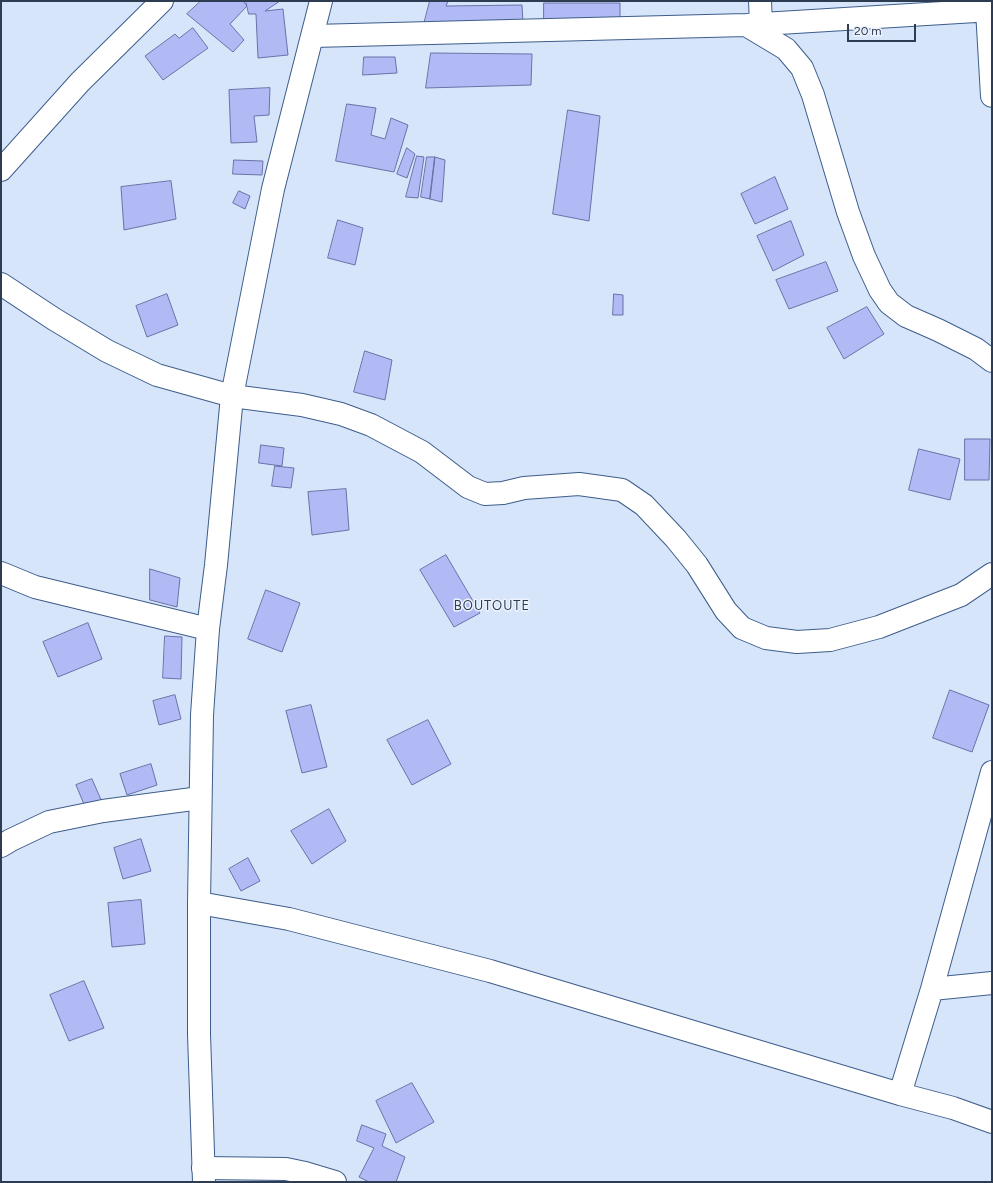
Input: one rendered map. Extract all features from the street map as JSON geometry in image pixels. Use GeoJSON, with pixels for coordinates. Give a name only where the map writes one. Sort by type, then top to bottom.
{"type":"FeatureCollection","features":[{"type":"Feature","properties":{"kind":"street"},"geometry":{"type":"LineString","coordinates":[[1,170],[80,82],[162,1]]}},
{"type":"Feature","properties":{"kind":"street"},"geometry":{"type":"LineString","coordinates":[[321,1],[274,189],[232,396],[216,565],[208,629],[202,715],[199,903],[199,1034],[203,1175],[286,1169],[335,1182]]}},
{"type":"Feature","properties":{"kind":"street"},"geometry":{"type":"LineString","coordinates":[[753,24],[760,1]]}},
{"type":"Feature","properties":{"kind":"street"},"geometry":{"type":"LineString","coordinates":[[313,36],[753,24],[990,10],[992,96]]}},
{"type":"Feature","properties":{"kind":"street"},"geometry":{"type":"LineString","coordinates":[[753,24],[786,49],[802,68],[813,95],[848,212],[864,256],[880,290],[889,303],[906,316],[976,349],[992,361]]}},
{"type":"Feature","properties":{"kind":"street"},"geometry":{"type":"LineString","coordinates":[[1,284],[54,319],[107,351],[157,375],[232,396],[302,405],[341,414],[371,425],[422,452],[468,487],[485,494],[503,493],[524,488],[579,484],[622,490],[644,505],[676,539],[697,565],[726,611],[742,628],[766,638],[797,642],[830,640],[879,627],[961,595],[992,574]]}},
{"type":"Feature","properties":{"kind":"street"},"geometry":{"type":"LineString","coordinates":[[1,573],[35,587],[208,629]]}},
{"type":"Feature","properties":{"kind":"street"},"geometry":{"type":"LineString","coordinates":[[900,1094],[932,989],[992,772]]}},
{"type":"Feature","properties":{"kind":"street"},"geometry":{"type":"LineString","coordinates":[[1,846],[49,822],[102,810],[200,798]]}},
{"type":"Feature","properties":{"kind":"street"},"geometry":{"type":"LineString","coordinates":[[199,903],[289,919],[490,971],[900,1094],[953,1108],[992,1122]]}},
{"type":"Feature","properties":{"kind":"street"},"geometry":{"type":"LineString","coordinates":[[932,989],[992,983]]}},
{"type":"Feature","properties":{"kind":"building"},"geometry":{"type":"Polygon","coordinates":[[[201,1],[243,1],[247,6],[230,24],[244,40],[233,52],[187,14],[201,1]]]}},
{"type":"Feature","properties":{"kind":"building"},"geometry":{"type":"Polygon","coordinates":[[[246,1],[280,1],[265,11],[283,9],[288,55],[258,58],[256,14],[249,14],[246,1]]]}},
{"type":"Feature","properties":{"kind":"building"},"geometry":{"type":"Polygon","coordinates":[[[430,1],[448,1],[446,6],[522,5],[523,22],[424,24],[430,1]]]}},
{"type":"Feature","properties":{"kind":"building"},"geometry":{"type":"Polygon","coordinates":[[[544,3],[620,3],[620,22],[544,22],[544,3]]]}},
{"type":"Feature","properties":{"kind":"building"},"geometry":{"type":"Polygon","coordinates":[[[193,28],[208,48],[163,80],[145,56],[175,34],[179,38],[193,28]]]}},
{"type":"Feature","properties":{"kind":"building"},"geometry":{"type":"Polygon","coordinates":[[[431,53],[532,54],[531,85],[426,88],[431,53]]]}},
{"type":"Feature","properties":{"kind":"building"},"geometry":{"type":"Polygon","coordinates":[[[364,57],[395,57],[397,73],[363,75],[364,57]]]}},
{"type":"Feature","properties":{"kind":"building"},"geometry":{"type":"Polygon","coordinates":[[[270,88],[269,115],[254,116],[257,142],[231,143],[229,90],[270,88]]]}},
{"type":"Feature","properties":{"kind":"building"},"geometry":{"type":"Polygon","coordinates":[[[347,104],[376,108],[371,135],[385,139],[391,118],[408,125],[394,172],[336,161],[347,104]]]}},
{"type":"Feature","properties":{"kind":"building"},"geometry":{"type":"Polygon","coordinates":[[[568,110],[600,116],[589,221],[553,214],[568,110]]]}},
{"type":"Feature","properties":{"kind":"building"},"geometry":{"type":"Polygon","coordinates":[[[407,148],[415,154],[407,178],[397,174],[407,148]]]}},
{"type":"Feature","properties":{"kind":"building"},"geometry":{"type":"Polygon","coordinates":[[[417,156],[424,157],[418,198],[406,197],[417,156]]]}},
{"type":"Feature","properties":{"kind":"building"},"geometry":{"type":"Polygon","coordinates":[[[427,157],[435,157],[430,199],[421,197],[427,157]]]}},
{"type":"Feature","properties":{"kind":"building"},"geometry":{"type":"Polygon","coordinates":[[[435,157],[445,160],[442,202],[430,199],[435,157]]]}},
{"type":"Feature","properties":{"kind":"building"},"geometry":{"type":"Polygon","coordinates":[[[234,160],[263,161],[262,175],[233,174],[234,160]]]}},
{"type":"Feature","properties":{"kind":"building"},"geometry":{"type":"Polygon","coordinates":[[[775,177],[788,209],[755,224],[741,194],[775,177]]]}},
{"type":"Feature","properties":{"kind":"building"},"geometry":{"type":"Polygon","coordinates":[[[171,181],[176,219],[124,230],[121,187],[171,181]]]}},
{"type":"Feature","properties":{"kind":"building"},"geometry":{"type":"Polygon","coordinates":[[[239,191],[250,196],[245,209],[233,203],[239,191]]]}},
{"type":"Feature","properties":{"kind":"building"},"geometry":{"type":"Polygon","coordinates":[[[338,220],[363,228],[355,265],[328,258],[338,220]]]}},
{"type":"Feature","properties":{"kind":"building"},"geometry":{"type":"Polygon","coordinates":[[[791,221],[804,255],[773,271],[757,236],[791,221]]]}},
{"type":"Feature","properties":{"kind":"building"},"geometry":{"type":"Polygon","coordinates":[[[826,262],[838,291],[789,309],[776,280],[826,262]]]}},
{"type":"Feature","properties":{"kind":"building"},"geometry":{"type":"Polygon","coordinates":[[[167,294],[178,325],[147,337],[136,306],[167,294]]]}},
{"type":"Feature","properties":{"kind":"building"},"geometry":{"type":"Polygon","coordinates":[[[614,294],[623,295],[623,315],[613,315],[614,294]]]}},
{"type":"Feature","properties":{"kind":"building"},"geometry":{"type":"Polygon","coordinates":[[[867,307],[884,334],[844,359],[827,328],[867,307]]]}},
{"type":"Feature","properties":{"kind":"building"},"geometry":{"type":"Polygon","coordinates":[[[365,351],[392,360],[385,400],[354,392],[365,351]]]}},
{"type":"Feature","properties":{"kind":"building"},"geometry":{"type":"Polygon","coordinates":[[[965,439],[990,439],[989,480],[965,480],[965,439]]]}},
{"type":"Feature","properties":{"kind":"building"},"geometry":{"type":"Polygon","coordinates":[[[261,445],[284,448],[282,466],[259,463],[261,445]]]}},
{"type":"Feature","properties":{"kind":"building"},"geometry":{"type":"Polygon","coordinates":[[[919,449],[960,459],[950,500],[909,490],[919,449]]]}},
{"type":"Feature","properties":{"kind":"building"},"geometry":{"type":"Polygon","coordinates":[[[275,466],[294,468],[291,488],[272,486],[275,466]]]}},
{"type":"Feature","properties":{"kind":"building"},"geometry":{"type":"Polygon","coordinates":[[[346,489],[349,530],[312,535],[308,492],[346,489]]]}},
{"type":"Feature","properties":{"kind":"building"},"geometry":{"type":"Polygon","coordinates":[[[446,555],[480,613],[454,627],[420,570],[446,555]]]}},
{"type":"Feature","properties":{"kind":"building"},"geometry":{"type":"Polygon","coordinates":[[[150,569],[180,578],[177,607],[150,600],[150,569]]]}},
{"type":"Feature","properties":{"kind":"building"},"geometry":{"type":"Polygon","coordinates":[[[266,590],[300,603],[282,652],[248,639],[266,590]]]}},
{"type":"Feature","properties":{"kind":"building"},"geometry":{"type":"Polygon","coordinates":[[[88,623],[102,659],[58,677],[43,642],[88,623]]]}},
{"type":"Feature","properties":{"kind":"building"},"geometry":{"type":"Polygon","coordinates":[[[165,636],[182,637],[181,679],[163,678],[165,636]]]}},
{"type":"Feature","properties":{"kind":"building"},"geometry":{"type":"Polygon","coordinates":[[[950,690],[989,705],[972,752],[933,738],[950,690]]]}},
{"type":"Feature","properties":{"kind":"building"},"geometry":{"type":"Polygon","coordinates":[[[175,695],[181,719],[159,725],[153,701],[175,695]]]}},
{"type":"Feature","properties":{"kind":"building"},"geometry":{"type":"Polygon","coordinates":[[[311,705],[327,767],[302,773],[286,711],[311,705]]]}},
{"type":"Feature","properties":{"kind":"building"},"geometry":{"type":"Polygon","coordinates":[[[428,720],[451,764],[412,785],[387,740],[428,720]]]}},
{"type":"Feature","properties":{"kind":"building"},"geometry":{"type":"Polygon","coordinates":[[[151,764],[157,785],[127,795],[120,774],[151,764]]]}},
{"type":"Feature","properties":{"kind":"building"},"geometry":{"type":"Polygon","coordinates":[[[92,779],[102,802],[86,809],[76,785],[92,779]]]}},
{"type":"Feature","properties":{"kind":"building"},"geometry":{"type":"Polygon","coordinates":[[[329,809],[346,841],[312,864],[291,831],[329,809]]]}},
{"type":"Feature","properties":{"kind":"building"},"geometry":{"type":"Polygon","coordinates":[[[141,839],[151,871],[123,879],[114,848],[141,839]]]}},
{"type":"Feature","properties":{"kind":"building"},"geometry":{"type":"Polygon","coordinates":[[[248,858],[260,881],[241,891],[229,869],[248,858]]]}},
{"type":"Feature","properties":{"kind":"building"},"geometry":{"type":"Polygon","coordinates":[[[141,900],[145,944],[112,947],[108,903],[141,900]]]}},
{"type":"Feature","properties":{"kind":"building"},"geometry":{"type":"Polygon","coordinates":[[[84,981],[104,1028],[69,1041],[50,995],[84,981]]]}},
{"type":"Feature","properties":{"kind":"building"},"geometry":{"type":"Polygon","coordinates":[[[412,1083],[434,1122],[396,1143],[376,1101],[412,1083]]]}},
{"type":"Feature","properties":{"kind":"building"},"geometry":{"type":"Polygon","coordinates":[[[362,1125],[386,1134],[382,1146],[405,1157],[396,1182],[369,1182],[359,1177],[374,1148],[357,1141],[362,1125]]]}},
{"type":"Feature","properties":{"kind":"district","name":"BOUTOUTE"},"geometry":{"type":"Point","coordinates":[492,606]}}]}
